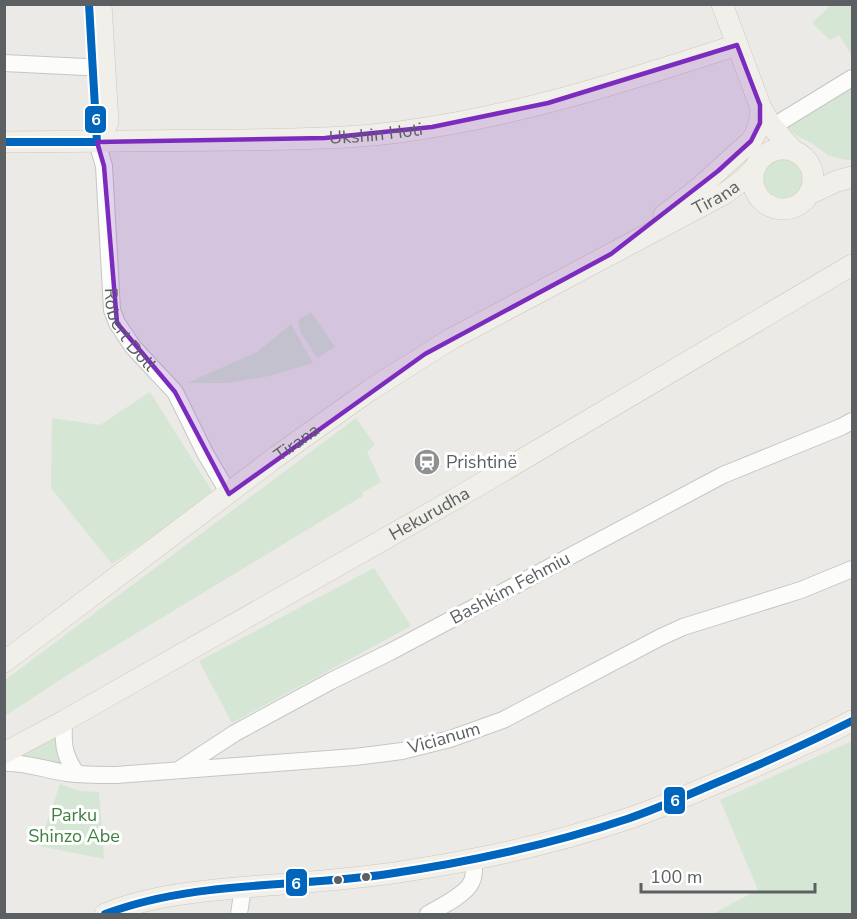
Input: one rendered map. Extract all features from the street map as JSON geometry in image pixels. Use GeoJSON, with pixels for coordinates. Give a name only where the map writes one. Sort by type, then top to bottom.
{"type":"FeatureCollection","features":[{"type":"Feature","properties":{"kind":"main road","name":"Robert Doll"},"geometry":{"type":"LineString","coordinates":[[89,4],[98,68]]}},
{"type":"Feature","properties":{"kind":"main road","name":"Robert Doll"},"geometry":{"type":"LineString","coordinates":[[97,142],[102,4]]}},
{"type":"Feature","properties":{"kind":"main road"},"geometry":{"type":"LineString","coordinates":[[722,4],[761,108],[772,127],[811,166],[813,184],[809,194],[803,202],[794,207],[783,209],[773,207],[764,202],[753,187],[752,178],[762,130],[761,108]]}},
{"type":"Feature","properties":{"kind":"main road","name":"Ukshin Hoti"},"geometry":{"type":"LineString","coordinates":[[4,142],[325,138],[432,127],[548,103],[613,85],[737,45]]}},
{"type":"Feature","properties":{"kind":"main road"},"geometry":{"type":"LineString","coordinates":[[611,254],[698,189],[751,141],[757,133],[761,108]]}},
{"type":"Feature","properties":{"kind":"main road"},"geometry":{"type":"LineString","coordinates":[[756,164],[766,153],[775,149],[792,149]]}},
{"type":"Feature","properties":{"kind":"main road","name":"Tirana"},"geometry":{"type":"LineString","coordinates":[[4,662],[370,390],[425,354],[490,317],[724,194],[743,180],[756,164]]}},
{"type":"Feature","properties":{"kind":"main road"},"geometry":{"type":"LineString","coordinates":[[811,166],[852,171]]}},
{"type":"Feature","properties":{"kind":"main road"},"geometry":{"type":"LineString","coordinates":[[809,194],[852,177]]}},
{"type":"Feature","properties":{"kind":"main road","name":"Tirana"},"geometry":{"type":"LineString","coordinates":[[611,254],[730,205],[764,202]]}},
{"type":"Feature","properties":{"kind":"main road","name":"Hekurudha"},"geometry":{"type":"LineString","coordinates":[[4,753],[462,495],[852,266]]}},
{"type":"Feature","properties":{"kind":"main road"},"geometry":{"type":"LineString","coordinates":[[105,915],[120,908],[196,891],[380,875],[474,859],[554,840],[630,818],[708,787],[852,722]]}},
{"type":"Feature","properties":{"kind":"street"},"geometry":{"type":"LineString","coordinates":[[4,63],[98,68]]}},
{"type":"Feature","properties":{"kind":"street"},"geometry":{"type":"LineString","coordinates":[[772,127],[852,78]]}},
{"type":"Feature","properties":{"kind":"street","name":"Robert Doll"},"geometry":{"type":"LineString","coordinates":[[97,142],[104,166],[112,310],[117,323],[133,347],[174,392],[229,494]]}},
{"type":"Feature","properties":{"kind":"street","name":"Bashkim Fehmiu"},"geometry":{"type":"LineString","coordinates":[[176,771],[235,734],[331,681],[723,475],[841,427],[852,420]]}},
{"type":"Feature","properties":{"kind":"street","name":"Vicianum"},"geometry":{"type":"LineString","coordinates":[[4,764],[17,762],[66,773],[116,775],[356,757],[402,751],[450,739],[512,716],[675,630],[801,590],[852,569]]}},
{"type":"Feature","properties":{"kind":"street"},"geometry":{"type":"LineString","coordinates":[[64,721],[64,750],[68,763],[77,774]]}},
{"type":"Feature","properties":{"kind":"street"},"geometry":{"type":"LineString","coordinates":[[428,915],[467,888],[472,882],[474,859]]}},
{"type":"Feature","properties":{"kind":"street"},"geometry":{"type":"LineString","coordinates":[[239,915],[243,887]]}},
{"type":"Feature","properties":{"kind":"highlighted area"},"geometry":{"type":"Polygon","coordinates":[[[737,45],[760,105],[760,123],[751,141],[718,171],[611,254],[425,354],[229,494],[175,392],[117,323],[104,166],[97,142],[325,138],[432,127],[548,103],[737,45]]]}},
{"type":"Feature","properties":{"kind":"green space"},"geometry":{"type":"Polygon","coordinates":[[[831,5],[852,5],[852,56],[839,35],[830,40],[812,23],[831,5]]]}},
{"type":"Feature","properties":{"kind":"green space"},"geometry":{"type":"Polygon","coordinates":[[[852,81],[852,160],[829,156],[784,125],[852,81]]]}},
{"type":"Feature","properties":{"kind":"green space"},"geometry":{"type":"Polygon","coordinates":[[[785,158],[800,165],[807,180],[800,195],[785,202],[770,195],[763,180],[770,165],[785,158]]]}},
{"type":"Feature","properties":{"kind":"green space"},"geometry":{"type":"Polygon","coordinates":[[[311,312],[335,347],[317,358],[300,331],[298,320],[311,312]]]}},
{"type":"Feature","properties":{"kind":"green space"},"geometry":{"type":"Polygon","coordinates":[[[291,324],[313,363],[269,376],[227,383],[187,383],[257,352],[291,324]]]}},
{"type":"Feature","properties":{"kind":"green space"},"geometry":{"type":"Polygon","coordinates":[[[150,392],[212,491],[166,527],[112,564],[51,488],[52,418],[100,425],[150,392]]]}},
{"type":"Feature","properties":{"kind":"green space"},"geometry":{"type":"Polygon","coordinates":[[[356,418],[375,445],[367,452],[381,482],[362,493],[363,496],[69,674],[5,716],[5,680],[356,418]]]}},
{"type":"Feature","properties":{"kind":"green space"},"geometry":{"type":"Polygon","coordinates":[[[374,568],[411,626],[232,723],[199,661],[374,568]]]}},
{"type":"Feature","properties":{"kind":"green space"},"geometry":{"type":"Polygon","coordinates":[[[60,733],[64,766],[5,758],[60,733]]]}},
{"type":"Feature","properties":{"kind":"green space"},"geometry":{"type":"Polygon","coordinates":[[[852,741],[852,914],[712,914],[758,890],[720,800],[852,741]]]}},
{"type":"Feature","properties":{"kind":"green space","name":"Parku Shinzo Abe"},"geometry":{"type":"Polygon","coordinates":[[[60,784],[80,791],[99,792],[104,859],[39,846],[60,784]]]}},
{"type":"Feature","properties":{"kind":"transit line","name":"6"},"geometry":{"type":"LineString","coordinates":[[4,142],[97,142],[89,4]]}},
{"type":"Feature","properties":{"kind":"transit line","name":"6"},"geometry":{"type":"LineString","coordinates":[[105,914],[174,895],[388,874],[538,845],[627,819],[659,807],[765,762],[852,721]]}},
{"type":"Feature","properties":{"kind":"place","name":"Prishtinë"},"geometry":{"type":"Point","coordinates":[427,462]}}]}
